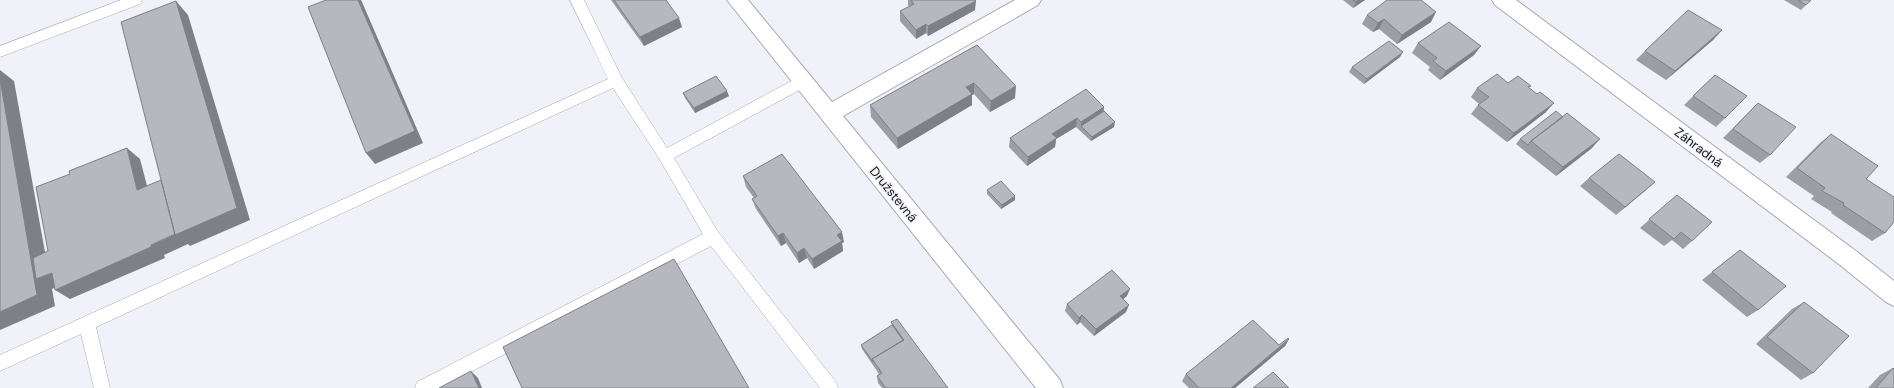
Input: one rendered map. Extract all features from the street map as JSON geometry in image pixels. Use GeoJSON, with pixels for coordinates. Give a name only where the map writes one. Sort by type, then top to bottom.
{"type":"FeatureCollection","features":[{"type":"Feature","properties":{"kind":"street","name":"Družstevná"},"geometry":{"type":"LineString","coordinates":[[737,0],[1051,388]]}},
{"type":"Feature","properties":{"kind":"street"},"geometry":{"type":"LineString","coordinates":[[829,114],[1031,0]]}},
{"type":"Feature","properties":{"kind":"street","name":"Záhradná"},"geometry":{"type":"LineString","coordinates":[[1502,0],[1848,258],[1894,295]]}},
{"type":"Feature","properties":{"kind":"lane"},"geometry":{"type":"LineString","coordinates":[[0,52],[135,0]]}},
{"type":"Feature","properties":{"kind":"lane"},"geometry":{"type":"LineString","coordinates":[[577,0],[616,81],[665,156],[713,237],[830,388]]}},
{"type":"Feature","properties":{"kind":"lane"},"geometry":{"type":"LineString","coordinates":[[0,363],[616,81]]}},
{"type":"Feature","properties":{"kind":"lane"},"geometry":{"type":"LineString","coordinates":[[665,156],[802,82]]}},
{"type":"Feature","properties":{"kind":"lane"},"geometry":{"type":"LineString","coordinates":[[423,388],[713,237]]}},
{"type":"Feature","properties":{"kind":"lane"},"geometry":{"type":"LineString","coordinates":[[87,324],[102,388]]}},
{"type":"Feature","properties":{"kind":"building"},"geometry":{"type":"Polygon","coordinates":[[[326,0],[358,0],[415,131],[366,153],[308,7],[326,0]]]}},
{"type":"Feature","properties":{"kind":"building"},"geometry":{"type":"Polygon","coordinates":[[[614,0],[666,0],[679,18],[640,37],[614,0]]]}},
{"type":"Feature","properties":{"kind":"building"},"geometry":{"type":"Polygon","coordinates":[[[911,0],[976,1],[928,26],[926,24],[916,30],[900,11],[914,4],[911,0]]]}},
{"type":"Feature","properties":{"kind":"building"},"geometry":{"type":"Polygon","coordinates":[[[1387,0],[1421,0],[1436,12],[1402,35],[1384,19],[1378,23],[1367,15],[1387,0]]]}},
{"type":"Feature","properties":{"kind":"building"},"geometry":{"type":"Polygon","coordinates":[[[1798,0],[1811,0],[1806,5],[1798,0]]]}},
{"type":"Feature","properties":{"kind":"building"},"geometry":{"type":"Polygon","coordinates":[[[176,1],[237,208],[175,235],[121,22],[176,1]]]}},
{"type":"Feature","properties":{"kind":"building"},"geometry":{"type":"Polygon","coordinates":[[[1688,10],[1722,30],[1675,71],[1645,51],[1688,10]]]}},
{"type":"Feature","properties":{"kind":"building"},"geometry":{"type":"Polygon","coordinates":[[[1449,22],[1481,46],[1446,71],[1433,61],[1437,58],[1418,43],[1449,22]]]}},
{"type":"Feature","properties":{"kind":"building"},"geometry":{"type":"Polygon","coordinates":[[[1389,41],[1403,52],[1367,79],[1352,67],[1389,41]]]}},
{"type":"Feature","properties":{"kind":"building"},"geometry":{"type":"Polygon","coordinates":[[[977,45],[1016,86],[991,101],[974,83],[966,87],[972,94],[897,138],[870,105],[977,45]]]}},
{"type":"Feature","properties":{"kind":"building"},"geometry":{"type":"Polygon","coordinates":[[[1497,74],[1508,83],[1518,76],[1531,86],[1528,87],[1537,94],[1540,92],[1554,103],[1514,133],[1478,105],[1489,97],[1477,88],[1497,74]]]}},
{"type":"Feature","properties":{"kind":"building"},"geometry":{"type":"Polygon","coordinates":[[[1715,75],[1747,96],[1725,118],[1693,96],[1715,75]]]}},
{"type":"Feature","properties":{"kind":"building"},"geometry":{"type":"Polygon","coordinates":[[[716,76],[727,91],[694,108],[683,93],[716,76]]]}},
{"type":"Feature","properties":{"kind":"building"},"geometry":{"type":"Polygon","coordinates":[[[0,79],[37,295],[0,312],[0,79]]]}},
{"type":"Feature","properties":{"kind":"building"},"geometry":{"type":"Polygon","coordinates":[[[1086,89],[1104,107],[1081,122],[1077,118],[1052,134],[1057,138],[1028,157],[1010,138],[1086,89]]]}},
{"type":"Feature","properties":{"kind":"building"},"geometry":{"type":"Polygon","coordinates":[[[1758,103],[1796,127],[1770,155],[1733,129],[1758,103]]]}},
{"type":"Feature","properties":{"kind":"building"},"geometry":{"type":"Polygon","coordinates":[[[1104,111],[1115,122],[1092,137],[1081,126],[1104,111]]]}},
{"type":"Feature","properties":{"kind":"building"},"geometry":{"type":"Polygon","coordinates":[[[1556,111],[1563,117],[1531,141],[1528,145],[1520,139],[1556,111]]]}},
{"type":"Feature","properties":{"kind":"building"},"geometry":{"type":"Polygon","coordinates":[[[1567,113],[1600,139],[1563,167],[1531,141],[1567,113]]]}},
{"type":"Feature","properties":{"kind":"building"},"geometry":{"type":"Polygon","coordinates":[[[1831,134],[1878,166],[1866,179],[1894,197],[1894,222],[1885,233],[1843,205],[1844,203],[1822,191],[1825,188],[1797,168],[1831,134]]]}},
{"type":"Feature","properties":{"kind":"building"},"geometry":{"type":"Polygon","coordinates":[[[127,148],[137,190],[161,180],[175,234],[151,245],[151,247],[55,290],[52,273],[36,279],[33,258],[48,251],[36,187],[70,174],[69,171],[127,148]]]}},
{"type":"Feature","properties":{"kind":"building"},"geometry":{"type":"Polygon","coordinates":[[[782,154],[842,232],[837,235],[842,241],[812,259],[804,248],[797,253],[783,233],[778,236],[752,199],[757,196],[743,176],[782,154]]]}},
{"type":"Feature","properties":{"kind":"building"},"geometry":{"type":"Polygon","coordinates":[[[1619,154],[1655,182],[1625,207],[1589,178],[1619,154]]]}},
{"type":"Feature","properties":{"kind":"building"},"geometry":{"type":"Polygon","coordinates":[[[1001,181],[1015,196],[1002,205],[987,190],[1001,181]]]}},
{"type":"Feature","properties":{"kind":"building"},"geometry":{"type":"Polygon","coordinates":[[[1677,195],[1712,222],[1692,241],[1681,232],[1674,239],[1649,219],[1677,195]]]}},
{"type":"Feature","properties":{"kind":"building"},"geometry":{"type":"Polygon","coordinates":[[[1740,250],[1786,286],[1758,310],[1712,272],[1740,250]]]}},
{"type":"Feature","properties":{"kind":"building"},"geometry":{"type":"Polygon","coordinates":[[[674,259],[749,388],[522,388],[503,347],[674,259]]]}},
{"type":"Feature","properties":{"kind":"building"},"geometry":{"type":"Polygon","coordinates":[[[1112,270],[1130,289],[1120,296],[1129,305],[1096,329],[1082,315],[1079,318],[1067,304],[1112,270]]]}},
{"type":"Feature","properties":{"kind":"building"},"geometry":{"type":"Polygon","coordinates":[[[1804,302],[1849,336],[1813,373],[1767,337],[1804,302]]]}},
{"type":"Feature","properties":{"kind":"building"},"geometry":{"type":"Polygon","coordinates":[[[897,319],[948,388],[886,388],[877,376],[882,373],[872,359],[904,340],[891,322],[897,319]]]}},
{"type":"Feature","properties":{"kind":"building"},"geometry":{"type":"Polygon","coordinates":[[[1253,320],[1279,345],[1288,338],[1289,339],[1231,388],[1199,388],[1186,374],[1253,320]]]}},
{"type":"Feature","properties":{"kind":"building"},"geometry":{"type":"Polygon","coordinates":[[[892,325],[903,340],[872,359],[873,362],[861,345],[892,325]]]}},
{"type":"Feature","properties":{"kind":"building"},"geometry":{"type":"Polygon","coordinates":[[[1893,368],[1894,388],[1876,388],[1893,368]]]}},
{"type":"Feature","properties":{"kind":"building"},"geometry":{"type":"Polygon","coordinates":[[[471,371],[479,388],[439,388],[471,371]]]}},
{"type":"Feature","properties":{"kind":"building"},"geometry":{"type":"Polygon","coordinates":[[[1273,372],[1289,388],[1253,388],[1273,372]]]}}]}
